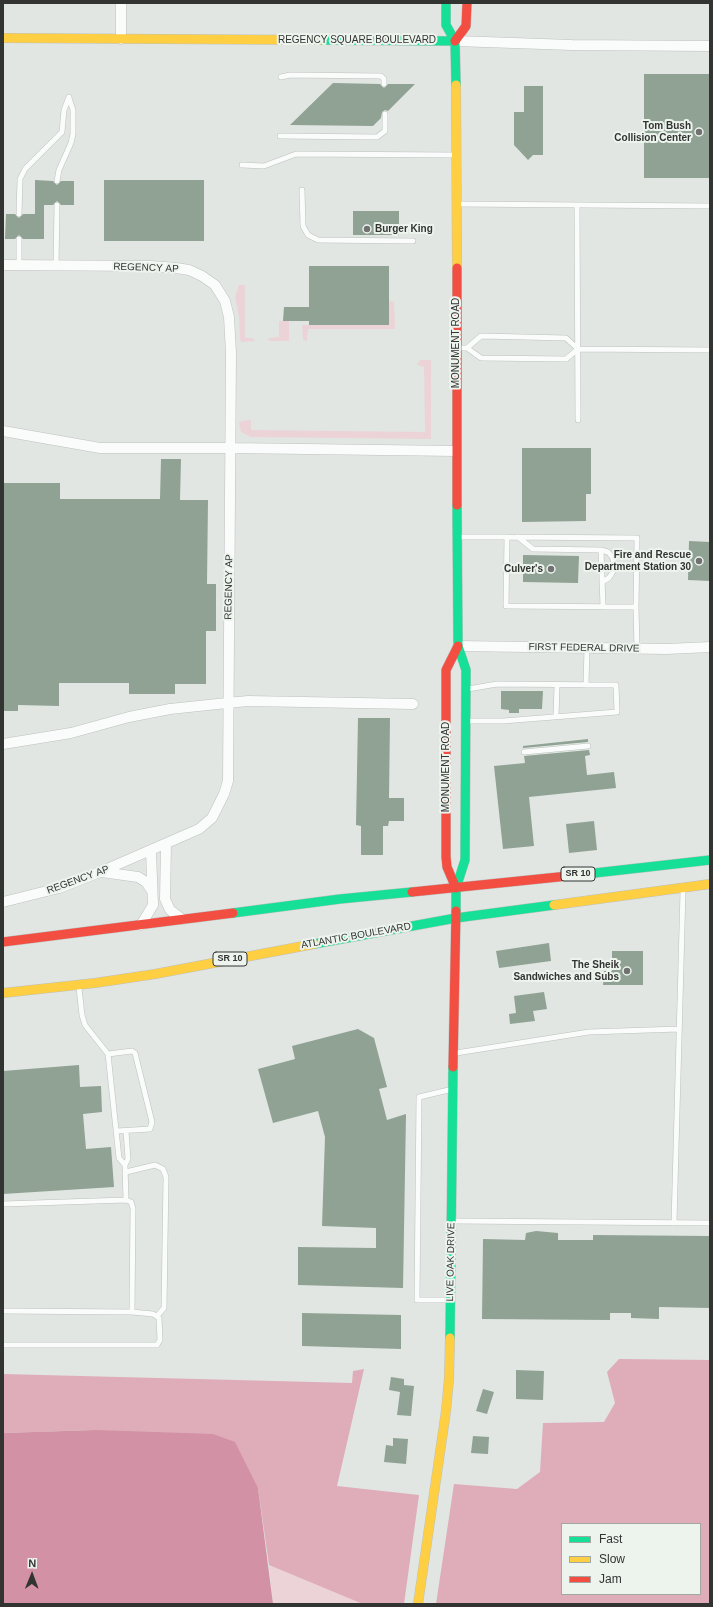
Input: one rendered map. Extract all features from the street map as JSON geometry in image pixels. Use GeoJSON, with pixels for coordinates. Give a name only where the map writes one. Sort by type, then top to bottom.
{"type":"FeatureCollection","features":[{"type":"Feature","properties":{"kind":"main road","name":"MONUMENT ROAD"},"geometry":{"type":"LineString","coordinates":[[446,3],[446,26],[455,41],[457,155],[456,537],[458,646],[466,670],[464,866],[456,888],[456,918]]}},
{"type":"Feature","properties":{"kind":"main road"},"geometry":{"type":"LineString","coordinates":[[455,41],[466,26],[467,3]]}},
{"type":"Feature","properties":{"kind":"main road","name":"REGENCY SQUARE BOULEVARD"},"geometry":{"type":"LineString","coordinates":[[3,38],[455,41]]}},
{"type":"Feature","properties":{"kind":"main road","name":"MONUMENT ROAD"},"geometry":{"type":"LineString","coordinates":[[456,888],[447,867],[446,857],[446,670],[458,646]]}},
{"type":"Feature","properties":{"kind":"main road","name":"SR 10"},"geometry":{"type":"LineString","coordinates":[[3,942],[340,899],[456,888],[710,860]]}},
{"type":"Feature","properties":{"kind":"main road","name":"ATLANTIC BOULEVARD"},"geometry":{"type":"LineString","coordinates":[[3,993],[78,985],[155,974],[456,918],[683,886],[710,884]]}},
{"type":"Feature","properties":{"kind":"main road","name":"LIVE OAK DRIVE"},"geometry":{"type":"LineString","coordinates":[[418,1604],[446,1411],[450,1365],[456,918]]}},
{"type":"Feature","properties":{"kind":"street"},"geometry":{"type":"LineString","coordinates":[[121,3],[121,39]]}},
{"type":"Feature","properties":{"kind":"street","name":"REGENCY SQUARE BOULEVARD"},"geometry":{"type":"LineString","coordinates":[[455,41],[572,45],[710,46]]}},
{"type":"Feature","properties":{"kind":"street","name":"REGENCY AP"},"geometry":{"type":"LineString","coordinates":[[3,265],[176,268],[189,270],[202,276],[215,285],[225,301],[231,335],[227,703],[228,781],[219,806],[212,818],[199,829],[151,851],[59,888],[3,902]]}},
{"type":"Feature","properties":{"kind":"street"},"geometry":{"type":"LineString","coordinates":[[3,431],[100,448],[456,451]]}},
{"type":"Feature","properties":{"kind":"street","name":"FIRST FEDERAL DRIVE"},"geometry":{"type":"LineString","coordinates":[[458,646],[637,649],[710,647]]}},
{"type":"Feature","properties":{"kind":"street"},"geometry":{"type":"LineString","coordinates":[[3,744],[71,733],[129,717],[170,709],[227,703],[248,701],[413,704]]}},
{"type":"Feature","properties":{"kind":"street"},"geometry":{"type":"LineString","coordinates":[[166,844],[165,899],[170,910],[182,920]]}},
{"type":"Feature","properties":{"kind":"street"},"geometry":{"type":"LineString","coordinates":[[141,925],[153,905],[151,851]]}},
{"type":"Feature","properties":{"kind":"street"},"geometry":{"type":"LineString","coordinates":[[100,872],[138,878],[146,882],[152,891]]}},
{"type":"Feature","properties":{"kind":"lane"},"geometry":{"type":"LineString","coordinates":[[281,77],[290,75],[381,76],[384,79],[384,84]]}},
{"type":"Feature","properties":{"kind":"lane"},"geometry":{"type":"LineString","coordinates":[[19,214],[20,179],[25,169],[62,132],[64,110],[69,97],[73,110],[73,134],[71,143],[59,170],[57,181]]}},
{"type":"Feature","properties":{"kind":"lane"},"geometry":{"type":"LineString","coordinates":[[280,136],[377,137],[385,132],[385,114]]}},
{"type":"Feature","properties":{"kind":"lane"},"geometry":{"type":"LineString","coordinates":[[242,165],[264,166],[296,154],[457,155]]}},
{"type":"Feature","properties":{"kind":"lane"},"geometry":{"type":"LineString","coordinates":[[302,190],[303,226],[308,235],[318,240],[413,241]]}},
{"type":"Feature","properties":{"kind":"lane"},"geometry":{"type":"LineString","coordinates":[[457,204],[710,206]]}},
{"type":"Feature","properties":{"kind":"lane"},"geometry":{"type":"LineString","coordinates":[[56,266],[57,205]]}},
{"type":"Feature","properties":{"kind":"lane"},"geometry":{"type":"LineString","coordinates":[[577,205],[578,420]]}},
{"type":"Feature","properties":{"kind":"lane"},"geometry":{"type":"LineString","coordinates":[[19,239],[19,265]]}},
{"type":"Feature","properties":{"kind":"lane"},"geometry":{"type":"LineString","coordinates":[[467,348],[481,336],[566,338],[578,349]]}},
{"type":"Feature","properties":{"kind":"lane"},"geometry":{"type":"LineString","coordinates":[[456,348],[467,348],[481,358],[566,359],[578,349],[710,350]]}},
{"type":"Feature","properties":{"kind":"lane"},"geometry":{"type":"LineString","coordinates":[[456,537],[637,538],[637,649]]}},
{"type":"Feature","properties":{"kind":"lane"},"geometry":{"type":"LineString","coordinates":[[507,537],[506,606],[636,607]]}},
{"type":"Feature","properties":{"kind":"lane"},"geometry":{"type":"LineString","coordinates":[[518,537],[532,549],[601,550],[608,552],[613,558],[614,570],[609,578],[602,582]]}},
{"type":"Feature","properties":{"kind":"lane"},"geometry":{"type":"LineString","coordinates":[[601,550],[603,607]]}},
{"type":"Feature","properties":{"kind":"lane"},"geometry":{"type":"LineString","coordinates":[[586,685],[587,648]]}},
{"type":"Feature","properties":{"kind":"lane"},"geometry":{"type":"LineString","coordinates":[[466,690],[497,684],[616,685],[617,712],[503,721],[466,721]]}},
{"type":"Feature","properties":{"kind":"lane"},"geometry":{"type":"LineString","coordinates":[[556,717],[557,685]]}},
{"type":"Feature","properties":{"kind":"lane"},"geometry":{"type":"LineString","coordinates":[[524,752],[588,746]]}},
{"type":"Feature","properties":{"kind":"lane"},"geometry":{"type":"LineString","coordinates":[[674,1223],[683,886]]}},
{"type":"Feature","properties":{"kind":"lane"},"geometry":{"type":"LineString","coordinates":[[78,985],[82,1015],[85,1025],[108,1054],[119,1158],[125,1165],[126,1172],[126,1200]]}},
{"type":"Feature","properties":{"kind":"lane"},"geometry":{"type":"LineString","coordinates":[[454,1053],[589,1032],[679,1029]]}},
{"type":"Feature","properties":{"kind":"lane"},"geometry":{"type":"LineString","coordinates":[[108,1054],[132,1051],[136,1053],[152,1126],[150,1130],[117,1131]]}},
{"type":"Feature","properties":{"kind":"lane"},"geometry":{"type":"LineString","coordinates":[[451,1300],[418,1300],[419,1120],[420,1096],[454,1089]]}},
{"type":"Feature","properties":{"kind":"lane"},"geometry":{"type":"LineString","coordinates":[[125,1165],[128,1159],[126,1131]]}},
{"type":"Feature","properties":{"kind":"lane"},"geometry":{"type":"LineString","coordinates":[[126,1172],[155,1165],[163,1169],[166,1177],[164,1308],[157,1316]]}},
{"type":"Feature","properties":{"kind":"lane"},"geometry":{"type":"LineString","coordinates":[[3,1204],[126,1200],[131,1202],[133,1208],[132,1312]]}},
{"type":"Feature","properties":{"kind":"lane"},"geometry":{"type":"LineString","coordinates":[[452,1221],[710,1223]]}},
{"type":"Feature","properties":{"kind":"lane"},"geometry":{"type":"LineString","coordinates":[[3,1311],[132,1312],[153,1314],[159,1318],[160,1340],[157,1345],[3,1345]]}},
{"type":"Feature","properties":{"kind":"shaded area"},"geometry":{"type":"Polygon","coordinates":[[[239,285],[245,285],[245,338],[253,338],[255,341],[241,342],[240,339],[239,317],[235,297],[239,285]]]}},
{"type":"Feature","properties":{"kind":"shaded area"},"geometry":{"type":"Polygon","coordinates":[[[389,301],[394,302],[395,329],[308,329],[307,341],[303,340],[302,325],[389,325],[389,301]]]}},
{"type":"Feature","properties":{"kind":"shaded area"},"geometry":{"type":"Polygon","coordinates":[[[279,321],[289,321],[289,341],[268,340],[269,338],[279,337],[279,321]]]}},
{"type":"Feature","properties":{"kind":"shaded area"},"geometry":{"type":"Polygon","coordinates":[[[420,360],[431,360],[431,439],[251,437],[241,432],[239,423],[242,421],[251,420],[251,430],[425,432],[424,367],[417,365],[420,360]]]}},
{"type":"Feature","properties":{"kind":"shaded area"},"geometry":{"type":"Polygon","coordinates":[[[619,1359],[710,1360],[710,1604],[436,1604],[454,1484],[517,1489],[540,1472],[543,1423],[604,1422],[615,1403],[607,1372],[619,1359]]]}},
{"type":"Feature","properties":{"kind":"shaded area"},"geometry":{"type":"Polygon","coordinates":[[[364,1369],[337,1486],[419,1495],[404,1604],[363,1604],[269,1565],[258,1488],[95,1430],[3,1433],[3,1374],[352,1383],[353,1371],[364,1369]]]}},
{"type":"Feature","properties":{"kind":"shaded area"},"geometry":{"type":"Polygon","coordinates":[[[95,1430],[213,1434],[235,1442],[258,1488],[273,1604],[3,1604],[3,1433],[95,1430]]]}},
{"type":"Feature","properties":{"kind":"shaded area"},"geometry":{"type":"Polygon","coordinates":[[[269,1565],[363,1603],[363,1604],[273,1604],[269,1565]]]}},
{"type":"Feature","properties":{"kind":"building"},"geometry":{"type":"Polygon","coordinates":[[[644,74],[710,74],[710,178],[644,178],[644,74]]]}},
{"type":"Feature","properties":{"kind":"building"},"geometry":{"type":"Polygon","coordinates":[[[333,83],[380,84],[384,88],[388,84],[415,84],[388,111],[385,110],[382,112],[381,118],[373,126],[290,125],[333,83]]]}},
{"type":"Feature","properties":{"kind":"building"},"geometry":{"type":"Polygon","coordinates":[[[524,86],[543,86],[543,155],[533,155],[528,160],[514,145],[514,112],[524,112],[524,86]]]}},
{"type":"Feature","properties":{"kind":"building"},"geometry":{"type":"Polygon","coordinates":[[[35,180],[53,181],[57,185],[61,181],[74,181],[74,205],[61,205],[57,201],[53,205],[44,205],[44,239],[23,239],[19,235],[15,239],[5,239],[6,214],[15,214],[19,218],[23,214],[35,214],[35,180]]]}},
{"type":"Feature","properties":{"kind":"building"},"geometry":{"type":"Polygon","coordinates":[[[104,180],[204,180],[204,241],[104,241],[104,180]]]}},
{"type":"Feature","properties":{"kind":"building"},"geometry":{"type":"Polygon","coordinates":[[[353,211],[399,211],[399,235],[353,235],[353,211]]]}},
{"type":"Feature","properties":{"kind":"building"},"geometry":{"type":"Polygon","coordinates":[[[309,266],[389,266],[389,325],[309,325],[309,321],[283,321],[284,307],[309,307],[309,266]]]}},
{"type":"Feature","properties":{"kind":"building"},"geometry":{"type":"Polygon","coordinates":[[[522,448],[591,448],[591,494],[586,494],[586,521],[522,522],[522,448]]]}},
{"type":"Feature","properties":{"kind":"building"},"geometry":{"type":"Polygon","coordinates":[[[161,459],[181,459],[180,500],[208,500],[207,584],[216,584],[216,631],[206,631],[206,684],[175,684],[175,694],[129,694],[129,683],[59,683],[59,706],[18,705],[18,711],[3,711],[3,483],[60,483],[60,499],[160,499],[161,459]]]}},
{"type":"Feature","properties":{"kind":"building","name":"Fire and Rescue Department Station 30"},"geometry":{"type":"Polygon","coordinates":[[[689,541],[710,542],[710,581],[688,580],[689,541]]]}},
{"type":"Feature","properties":{"kind":"building","name":"Culver's"},"geometry":{"type":"Polygon","coordinates":[[[523,555],[579,556],[578,583],[523,582],[523,555]]]}},
{"type":"Feature","properties":{"kind":"building"},"geometry":{"type":"Polygon","coordinates":[[[501,691],[543,691],[542,709],[519,709],[519,713],[509,713],[509,710],[501,709],[501,691]]]}},
{"type":"Feature","properties":{"kind":"building"},"geometry":{"type":"Polygon","coordinates":[[[358,718],[390,718],[389,798],[404,798],[404,821],[389,821],[388,826],[383,826],[383,855],[361,855],[361,826],[356,825],[358,718]]]}},
{"type":"Feature","properties":{"kind":"building"},"geometry":{"type":"Polygon","coordinates":[[[588,739],[588,742],[523,748],[523,746],[588,739]]]}},
{"type":"Feature","properties":{"kind":"building"},"geometry":{"type":"Polygon","coordinates":[[[589,750],[590,755],[585,756],[587,775],[614,772],[616,788],[529,797],[534,846],[503,849],[494,766],[525,763],[524,756],[589,750]]]}},
{"type":"Feature","properties":{"kind":"building"},"geometry":{"type":"Polygon","coordinates":[[[594,821],[597,850],[569,853],[566,824],[594,821]]]}},
{"type":"Feature","properties":{"kind":"building"},"geometry":{"type":"Polygon","coordinates":[[[549,943],[551,961],[499,968],[496,951],[549,943]]]}},
{"type":"Feature","properties":{"kind":"building"},"geometry":{"type":"Polygon","coordinates":[[[612,951],[643,951],[643,985],[603,985],[604,971],[612,971],[612,951]]]}},
{"type":"Feature","properties":{"kind":"building"},"geometry":{"type":"Polygon","coordinates":[[[544,992],[547,1009],[533,1011],[535,1021],[510,1024],[509,1014],[516,1013],[514,996],[544,992]]]}},
{"type":"Feature","properties":{"kind":"building"},"geometry":{"type":"Polygon","coordinates":[[[358,1029],[374,1038],[387,1087],[379,1089],[387,1120],[406,1114],[403,1288],[298,1285],[298,1247],[376,1248],[376,1228],[322,1226],[325,1137],[318,1111],[273,1123],[258,1069],[295,1059],[292,1046],[358,1029]]]}},
{"type":"Feature","properties":{"kind":"building"},"geometry":{"type":"Polygon","coordinates":[[[79,1065],[80,1087],[101,1086],[102,1112],[83,1114],[86,1149],[111,1147],[114,1187],[3,1194],[3,1071],[79,1065]]]}},
{"type":"Feature","properties":{"kind":"building"},"geometry":{"type":"Polygon","coordinates":[[[536,1231],[558,1233],[558,1240],[593,1240],[593,1235],[710,1236],[710,1308],[659,1307],[659,1319],[631,1318],[631,1313],[610,1313],[610,1320],[482,1319],[483,1239],[525,1240],[526,1233],[536,1231]]]}},
{"type":"Feature","properties":{"kind":"building"},"geometry":{"type":"Polygon","coordinates":[[[302,1313],[401,1315],[401,1349],[302,1346],[302,1313]]]}},
{"type":"Feature","properties":{"kind":"building"},"geometry":{"type":"Polygon","coordinates":[[[516,1370],[544,1371],[543,1400],[516,1399],[516,1370]]]}},
{"type":"Feature","properties":{"kind":"building"},"geometry":{"type":"Polygon","coordinates":[[[391,1377],[404,1379],[404,1385],[414,1386],[411,1416],[397,1415],[400,1392],[389,1390],[391,1377]]]}},
{"type":"Feature","properties":{"kind":"building"},"geometry":{"type":"Polygon","coordinates":[[[483,1389],[494,1392],[487,1414],[476,1411],[483,1389]]]}},
{"type":"Feature","properties":{"kind":"building"},"geometry":{"type":"Polygon","coordinates":[[[473,1436],[489,1437],[488,1454],[471,1453],[473,1436]]]}},
{"type":"Feature","properties":{"kind":"building"},"geometry":{"type":"Polygon","coordinates":[[[393,1438],[408,1439],[406,1464],[384,1462],[386,1445],[393,1446],[393,1438]]]}},
{"type":"Feature","properties":{"kind":"traffic: fast"},"geometry":{"type":"LineString","coordinates":[[446,3],[446,25],[455,41],[456,85]]}},
{"type":"Feature","properties":{"kind":"traffic: fast"},"geometry":{"type":"LineString","coordinates":[[321,40],[455,41]]}},
{"type":"Feature","properties":{"kind":"traffic: fast"},"geometry":{"type":"LineString","coordinates":[[456,911],[456,888],[465,860],[466,670],[458,646],[457,505]]}},
{"type":"Feature","properties":{"kind":"traffic: fast"},"geometry":{"type":"LineString","coordinates":[[568,876],[710,860]]}},
{"type":"Feature","properties":{"kind":"traffic: fast"},"geometry":{"type":"LineString","coordinates":[[233,913],[340,899],[412,892]]}},
{"type":"Feature","properties":{"kind":"traffic: fast"},"geometry":{"type":"LineString","coordinates":[[314,944],[456,918],[554,905]]}},
{"type":"Feature","properties":{"kind":"traffic: fast"},"geometry":{"type":"LineString","coordinates":[[450,1338],[453,1067]]}},
{"type":"Feature","properties":{"kind":"traffic: slow"},"geometry":{"type":"LineString","coordinates":[[3,38],[321,40]]}},
{"type":"Feature","properties":{"kind":"traffic: slow"},"geometry":{"type":"LineString","coordinates":[[456,85],[457,268]]}},
{"type":"Feature","properties":{"kind":"traffic: slow"},"geometry":{"type":"LineString","coordinates":[[554,905],[710,884]]}},
{"type":"Feature","properties":{"kind":"traffic: slow"},"geometry":{"type":"LineString","coordinates":[[3,993],[95,983],[155,974],[314,944]]}},
{"type":"Feature","properties":{"kind":"traffic: slow"},"geometry":{"type":"LineString","coordinates":[[418,1604],[446,1411],[449,1379],[450,1338]]}},
{"type":"Feature","properties":{"kind":"traffic: jam"},"geometry":{"type":"LineString","coordinates":[[455,41],[466,26],[467,3]]}},
{"type":"Feature","properties":{"kind":"traffic: jam"},"geometry":{"type":"LineString","coordinates":[[457,268],[457,505]]}},
{"type":"Feature","properties":{"kind":"traffic: jam"},"geometry":{"type":"LineString","coordinates":[[456,888],[447,867],[446,857],[446,670],[458,646]]}},
{"type":"Feature","properties":{"kind":"traffic: jam"},"geometry":{"type":"LineString","coordinates":[[412,892],[568,876]]}},
{"type":"Feature","properties":{"kind":"traffic: jam"},"geometry":{"type":"LineString","coordinates":[[453,1067],[456,911]]}},
{"type":"Feature","properties":{"kind":"traffic: jam"},"geometry":{"type":"LineString","coordinates":[[3,942],[233,913]]}},
{"type":"Feature","properties":{"kind":"place","name":"Tom Bush Collision Center"},"geometry":{"type":"Point","coordinates":[699,132]}},
{"type":"Feature","properties":{"kind":"place","name":"Burger King"},"geometry":{"type":"Point","coordinates":[367,229]}},
{"type":"Feature","properties":{"kind":"place","name":"Fire and Rescue Department Station 30"},"geometry":{"type":"Point","coordinates":[699,561]}},
{"type":"Feature","properties":{"kind":"place","name":"Culver's"},"geometry":{"type":"Point","coordinates":[551,569]}},
{"type":"Feature","properties":{"kind":"place","name":"The Sheik Sandwiches and Subs"},"geometry":{"type":"Point","coordinates":[627,971]}}]}
